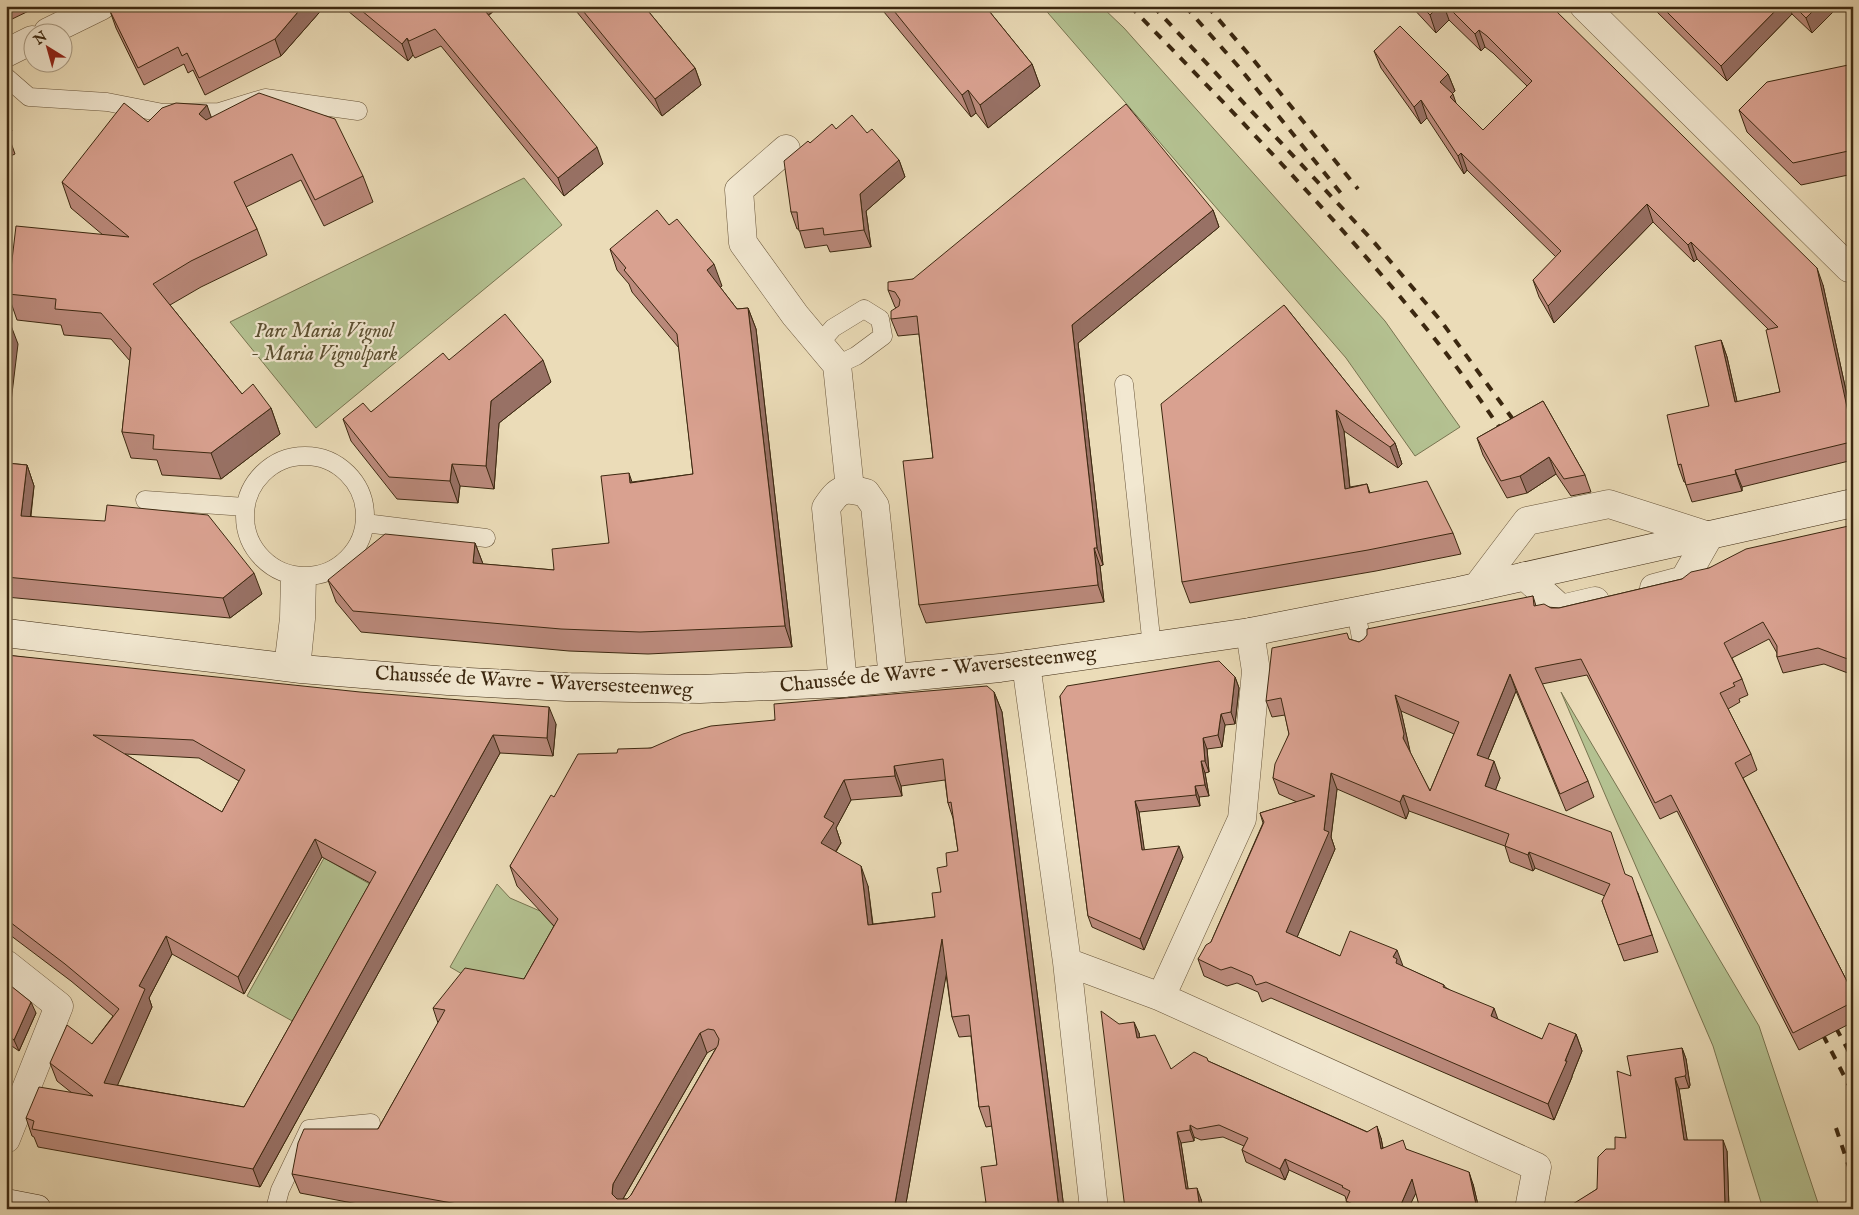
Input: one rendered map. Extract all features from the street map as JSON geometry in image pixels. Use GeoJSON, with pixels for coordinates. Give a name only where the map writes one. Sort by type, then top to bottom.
{"type":"FeatureCollection","features":[{"type":"Feature","properties":{"kind":"street"},"geometry":{"type":"LineString","coordinates":[[68,22],[101,6]]}},
{"type":"Feature","properties":{"kind":"street"},"geometry":{"type":"LineString","coordinates":[[1584,6],[1852,273]]}},
{"type":"Feature","properties":{"kind":"street"},"geometry":{"type":"LineString","coordinates":[[6,53],[22,45]]}},
{"type":"Feature","properties":{"kind":"street"},"geometry":{"type":"LineString","coordinates":[[786,149],[739,190],[743,243],[795,315],[837,365],[850,489]]}},
{"type":"Feature","properties":{"kind":"street"},"geometry":{"type":"LineString","coordinates":[[842,683],[826,508],[835,494],[850,489],[866,493],[875,506],[893,678]]}},
{"type":"Feature","properties":{"kind":"street","name":"Chaussée de Wavre - Waversesteenweg"},"geometry":{"type":"LineString","coordinates":[[6,633],[292,668],[448,681],[612,688],[700,689],[842,683],[1026,664],[1250,632],[1477,587],[1853,503]]}},
{"type":"Feature","properties":{"kind":"street"},"geometry":{"type":"LineString","coordinates":[[1477,587],[1527,522],[1609,504],[1709,536],[1684,580],[1561,609],[1525,576]]}},
{"type":"Feature","properties":{"kind":"street"},"geometry":{"type":"LineString","coordinates":[[1161,996],[1242,819],[1256,671],[1250,632]]}},
{"type":"Feature","properties":{"kind":"street"},"geometry":{"type":"LineString","coordinates":[[1026,664],[1067,962],[1094,1209]]}},
{"type":"Feature","properties":{"kind":"street"},"geometry":{"type":"LineString","coordinates":[[1067,962],[1161,996],[1537,1167],[1529,1209]]}},
{"type":"Feature","properties":{"kind":"street"},"geometry":{"type":"LineString","coordinates":[[6,964],[59,1006],[6,1139]]}},
{"type":"Feature","properties":{"kind":"street"},"geometry":{"type":"LineString","coordinates":[[6,1203],[37,1209]]}},
{"type":"Feature","properties":{"kind":"lane"},"geometry":{"type":"LineString","coordinates":[[6,77],[30,97],[107,102],[163,114],[219,112],[265,98],[358,110]]}},
{"type":"Feature","properties":{"kind":"lane"},"geometry":{"type":"LineString","coordinates":[[819,344],[833,328],[864,309],[888,318],[883,336],[856,356],[837,365]]}},
{"type":"Feature","properties":{"kind":"lane"},"geometry":{"type":"LineString","coordinates":[[1124,384],[1152,647]]}},
{"type":"Feature","properties":{"kind":"lane"},"geometry":{"type":"LineString","coordinates":[[296,456],[315,457],[333,462],[348,473],[358,488],[364,504],[365,523],[361,540],[352,554],[340,566],[324,573],[298,576],[274,567],[260,556],[250,542],[245,524],[246,507],[251,489],[263,473],[278,462],[296,456]]}},
{"type":"Feature","properties":{"kind":"lane"},"geometry":{"type":"LineString","coordinates":[[145,500],[246,507]]}},
{"type":"Feature","properties":{"kind":"lane"},"geometry":{"type":"LineString","coordinates":[[365,523],[486,538]]}},
{"type":"Feature","properties":{"kind":"lane"},"geometry":{"type":"LineString","coordinates":[[292,668],[306,620],[298,576]]}},
{"type":"Feature","properties":{"kind":"lane"},"geometry":{"type":"LineString","coordinates":[[1356,612],[1363,648]]}},
{"type":"Feature","properties":{"kind":"lane"},"geometry":{"type":"LineString","coordinates":[[275,1209],[280,1190],[309,1130],[371,1124]]}},
{"type":"Feature","properties":{"kind":"green space"},"geometry":{"type":"Polygon","coordinates":[[[1042,6],[1101,6],[1124,28],[1385,321],[1460,427],[1415,456],[1346,358],[1042,6]]]}},
{"type":"Feature","properties":{"kind":"green space","name":"Parc Maria Vignol - Maria Vignolpark"},"geometry":{"type":"Polygon","coordinates":[[[524,178],[562,225],[316,428],[230,322],[524,178]]]}},
{"type":"Feature","properties":{"kind":"green space"},"geometry":{"type":"Polygon","coordinates":[[[1561,692],[1759,1026],[1820,1209],[1763,1209],[1713,1046],[1561,692]]]}},
{"type":"Feature","properties":{"kind":"green space"},"geometry":{"type":"Polygon","coordinates":[[[324,858],[382,891],[305,1028],[247,996],[324,858]]]}},
{"type":"Feature","properties":{"kind":"green space"},"geometry":{"type":"Polygon","coordinates":[[[497,884],[510,898],[540,911],[565,939],[534,994],[476,982],[450,967],[497,884]]]}},
{"type":"Feature","properties":{"kind":"building"},"geometry":{"type":"Polygon","coordinates":[[[120,6],[303,6],[275,39],[199,78],[187,53],[182,56],[178,47],[138,68],[110,11],[120,6]]]}},
{"type":"Feature","properties":{"kind":"building"},"geometry":{"type":"Polygon","coordinates":[[[356,6],[481,6],[597,147],[558,178],[435,29],[409,41],[407,38],[402,44],[356,6]]]}},
{"type":"Feature","properties":{"kind":"building"},"geometry":{"type":"Polygon","coordinates":[[[579,6],[644,6],[695,68],[655,99],[579,6]]]}},
{"type":"Feature","properties":{"kind":"building"},"geometry":{"type":"Polygon","coordinates":[[[890,6],[985,6],[1032,64],[980,105],[968,90],[962,95],[890,6]]]}},
{"type":"Feature","properties":{"kind":"building"},"geometry":{"type":"Polygon","coordinates":[[[1421,6],[1439,6],[1430,15],[1421,6]]]}},
{"type":"Feature","properties":{"kind":"building"},"geometry":{"type":"Polygon","coordinates":[[[1447,6],[1551,6],[1817,268],[1853,435],[1847,443],[1735,470],[1736,474],[1686,485],[1681,464],[1678,465],[1667,415],[1709,406],[1695,346],[1721,340],[1735,402],[1780,392],[1766,330],[1778,327],[1691,242],[1688,245],[1647,204],[1548,306],[1533,280],[1561,251],[1461,153],[1458,156],[1421,100],[1414,107],[1374,51],[1400,26],[1448,74],[1440,82],[1453,94],[1450,97],[1483,130],[1532,81],[1487,36],[1479,30],[1475,34],[1447,6]]]}},
{"type":"Feature","properties":{"kind":"building"},"geometry":{"type":"Polygon","coordinates":[[[1661,6],[1780,6],[1721,66],[1661,6]]]}},
{"type":"Feature","properties":{"kind":"building"},"geometry":{"type":"Polygon","coordinates":[[[1794,6],[1818,6],[1806,18],[1794,6]]]}},
{"type":"Feature","properties":{"kind":"building"},"geometry":{"type":"Polygon","coordinates":[[[1853,64],[1853,150],[1793,163],[1739,110],[1767,82],[1853,64]]]}},
{"type":"Feature","properties":{"kind":"building"},"geometry":{"type":"Polygon","coordinates":[[[259,93],[335,119],[363,176],[315,200],[292,154],[234,182],[257,229],[191,261],[153,284],[242,394],[253,384],[271,408],[211,453],[153,449],[154,435],[122,432],[131,348],[101,313],[55,309],[56,299],[8,294],[16,226],[129,237],[62,182],[124,103],[148,122],[162,108],[176,103],[207,105],[199,114],[206,120],[259,93]]]}},
{"type":"Feature","properties":{"kind":"building"},"geometry":{"type":"Polygon","coordinates":[[[1126,104],[1213,210],[1072,325],[1097,548],[1094,548],[1098,585],[919,605],[903,461],[933,458],[917,316],[891,319],[891,311],[899,306],[900,300],[895,292],[888,290],[888,282],[913,279],[1126,104]]]}},
{"type":"Feature","properties":{"kind":"building"},"geometry":{"type":"Polygon","coordinates":[[[852,115],[867,133],[872,129],[899,160],[860,194],[864,230],[824,235],[823,228],[799,231],[797,212],[791,212],[784,161],[808,141],[810,143],[832,124],[836,129],[852,115]]]}},
{"type":"Feature","properties":{"kind":"building"},"geometry":{"type":"Polygon","coordinates":[[[6,134],[10,140],[6,142],[6,134]]]}},
{"type":"Feature","properties":{"kind":"building"},"geometry":{"type":"Polygon","coordinates":[[[657,210],[669,225],[677,219],[714,264],[707,270],[737,309],[748,308],[785,626],[640,632],[561,629],[353,611],[328,580],[385,534],[475,543],[473,563],[554,570],[552,549],[609,543],[601,476],[629,473],[630,483],[693,474],[677,334],[624,270],[626,268],[610,249],[657,210]]]}},
{"type":"Feature","properties":{"kind":"building"},"geometry":{"type":"Polygon","coordinates":[[[1284,305],[1395,443],[1390,447],[1336,410],[1345,489],[1367,484],[1369,493],[1427,481],[1453,533],[1368,550],[1182,582],[1161,404],[1284,305]]]}},
{"type":"Feature","properties":{"kind":"building"},"geometry":{"type":"Polygon","coordinates":[[[505,314],[543,360],[491,401],[486,466],[452,464],[450,481],[389,477],[343,419],[363,403],[371,412],[443,353],[449,360],[505,314]]]}},
{"type":"Feature","properties":{"kind":"building"},"geometry":{"type":"Polygon","coordinates":[[[6,323],[10,323],[6,356],[6,323]]]}},
{"type":"Feature","properties":{"kind":"building"},"geometry":{"type":"Polygon","coordinates":[[[1543,401],[1585,475],[1564,479],[1549,457],[1520,476],[1501,481],[1477,438],[1543,401]]]}},
{"type":"Feature","properties":{"kind":"building"},"geometry":{"type":"Polygon","coordinates":[[[6,463],[27,465],[21,516],[105,521],[107,505],[208,515],[254,573],[223,598],[6,577],[6,463]]]}},
{"type":"Feature","properties":{"kind":"building"},"geometry":{"type":"Polygon","coordinates":[[[1853,525],[1853,661],[1818,648],[1777,657],[1777,646],[1763,622],[1724,643],[1742,679],[1733,683],[1735,686],[1720,693],[1751,754],[1735,763],[1853,993],[1853,1002],[1793,1033],[1671,795],[1655,803],[1581,659],[1535,668],[1588,781],[1560,794],[1510,674],[1477,755],[1494,761],[1485,786],[1611,832],[1625,874],[1632,877],[1652,935],[1618,945],[1602,901],[1610,884],[1529,852],[1528,855],[1505,846],[1509,834],[1403,795],[1400,802],[1331,773],[1324,830],[1329,832],[1286,932],[1340,956],[1350,931],[1397,950],[1393,957],[1397,959],[1396,963],[1444,985],[1443,987],[1494,1008],[1491,1016],[1542,1039],[1549,1023],[1576,1034],[1565,1061],[1567,1061],[1548,1104],[1266,982],[1256,985],[1252,976],[1231,967],[1221,970],[1198,959],[1206,945],[1211,942],[1264,822],[1260,813],[1315,796],[1273,778],[1275,764],[1289,734],[1281,698],[1266,701],[1272,648],[1347,633],[1349,639],[1359,642],[1367,635],[1367,629],[1533,596],[1534,606],[1544,604],[1551,608],[1559,608],[1682,579],[1691,572],[1709,568],[1746,549],[1853,525]],[[1395,695],[1404,734],[1403,738],[1430,791],[1459,722],[1395,695]]]}},
{"type":"Feature","properties":{"kind":"building"},"geometry":{"type":"Polygon","coordinates":[[[6,655],[360,692],[549,707],[547,738],[493,735],[253,1169],[32,1129],[34,1121],[26,1118],[39,1087],[93,1096],[50,1063],[67,1025],[92,1044],[119,1009],[65,964],[6,919],[6,655]],[[93,735],[222,812],[245,770],[193,740],[93,735]],[[315,839],[238,977],[166,936],[139,986],[145,989],[104,1083],[244,1107],[376,872],[315,839]]]}},
{"type":"Feature","properties":{"kind":"building"},"geometry":{"type":"Polygon","coordinates":[[[1219,661],[1235,677],[1231,712],[1221,714],[1218,735],[1203,738],[1205,761],[1201,761],[1205,785],[1195,786],[1196,795],[1135,801],[1142,850],[1179,846],[1140,939],[1088,916],[1060,696],[1067,686],[1219,661]]]}},
{"type":"Feature","properties":{"kind":"building"},"geometry":{"type":"Polygon","coordinates":[[[987,686],[994,692],[1059,1209],[932,1209],[986,1203],[981,1167],[997,1165],[989,1106],[979,1107],[969,1015],[952,1017],[942,939],[894,1209],[485,1209],[292,1174],[298,1143],[304,1129],[378,1129],[445,1010],[433,1008],[465,968],[524,979],[558,919],[510,866],[551,795],[554,797],[578,754],[617,753],[618,749],[651,748],[683,734],[711,726],[775,720],[774,704],[987,686]],[[943,759],[894,766],[895,776],[844,780],[824,817],[834,823],[821,843],[861,866],[868,925],[935,917],[932,893],[941,892],[937,868],[947,866],[946,853],[958,851],[951,802],[948,803],[943,759]],[[708,1029],[700,1033],[613,1184],[612,1194],[617,1199],[627,1199],[631,1195],[718,1045],[719,1039],[714,1030],[708,1029]]]}},
{"type":"Feature","properties":{"kind":"building"},"geometry":{"type":"Polygon","coordinates":[[[6,982],[31,1002],[14,1040],[6,1034],[6,982]]]}},
{"type":"Feature","properties":{"kind":"building"},"geometry":{"type":"Polygon","coordinates":[[[1101,1011],[1119,1024],[1134,1022],[1137,1038],[1155,1035],[1171,1069],[1194,1052],[1207,1058],[1208,1061],[1367,1132],[1377,1126],[1381,1149],[1403,1140],[1406,1149],[1469,1172],[1477,1209],[1420,1209],[1412,1179],[1399,1209],[1364,1209],[1346,1201],[1350,1191],[1343,1186],[1285,1159],[1280,1169],[1242,1150],[1248,1138],[1219,1125],[1197,1129],[1190,1125],[1190,1130],[1177,1132],[1186,1189],[1197,1188],[1200,1209],[1125,1209],[1101,1011]]]}},
{"type":"Feature","properties":{"kind":"building"},"geometry":{"type":"Polygon","coordinates":[[[1682,1048],[1686,1074],[1685,1076],[1675,1078],[1684,1140],[1723,1140],[1725,1206],[1718,1209],[1567,1209],[1597,1189],[1598,1157],[1606,1149],[1615,1149],[1615,1137],[1626,1138],[1617,1071],[1631,1076],[1627,1056],[1682,1048]]]}},
{"type":"Feature","properties":{"kind":"railway"},"geometry":{"type":"LineString","coordinates":[[1130,6],[1284,166],[1395,290],[1469,384],[1506,437]]}},
{"type":"Feature","properties":{"kind":"railway"},"geometry":{"type":"LineString","coordinates":[[1153,6],[1373,241],[1441,321],[1520,429]]}},
{"type":"Feature","properties":{"kind":"railway"},"geometry":{"type":"LineString","coordinates":[[1185,6],[1238,66],[1344,197]]}},
{"type":"Feature","properties":{"kind":"railway"},"geometry":{"type":"LineString","coordinates":[[1207,6],[1358,189]]}},
{"type":"Feature","properties":{"kind":"railway"},"geometry":{"type":"LineString","coordinates":[[1836,1028],[1853,1059]]}},
{"type":"Feature","properties":{"kind":"railway"},"geometry":{"type":"LineString","coordinates":[[1823,1035],[1853,1093]]}},
{"type":"Feature","properties":{"kind":"railway"},"geometry":{"type":"LineString","coordinates":[[1836,1128],[1853,1179]]}}]}
